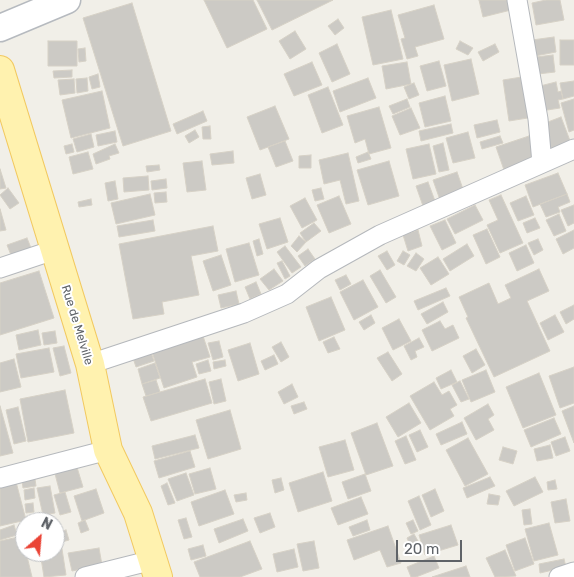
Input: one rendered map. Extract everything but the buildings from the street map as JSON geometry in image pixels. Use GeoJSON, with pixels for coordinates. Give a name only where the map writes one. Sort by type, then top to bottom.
{"type":"FeatureCollection","features":[{"type":"Feature","properties":{"kind":"main road"},"geometry":{"type":"LineString","coordinates":[[0,28],[67,0]]}},
{"type":"Feature","properties":{"kind":"main road","name":"Rue de Melville"},"geometry":{"type":"LineString","coordinates":[[0,70],[90,364],[108,450],[138,513],[155,568]]}},
{"type":"Feature","properties":{"kind":"street"},"geometry":{"type":"LineString","coordinates":[[516,0],[538,119],[542,163]]}},
{"type":"Feature","properties":{"kind":"street"},"geometry":{"type":"LineString","coordinates":[[90,364],[253,309],[287,294],[319,269],[380,235],[574,149]]}},
{"type":"Feature","properties":{"kind":"street"},"geometry":{"type":"LineString","coordinates":[[0,268],[54,250]]}},
{"type":"Feature","properties":{"kind":"street"},"geometry":{"type":"LineString","coordinates":[[0,478],[108,450]]}},
{"type":"Feature","properties":{"kind":"street"},"geometry":{"type":"LineString","coordinates":[[84,577],[155,568]]}},
{"type":"Feature","properties":{"kind":"street"},"geometry":{"type":"LineString","coordinates":[[559,577],[574,572]]}}]}
